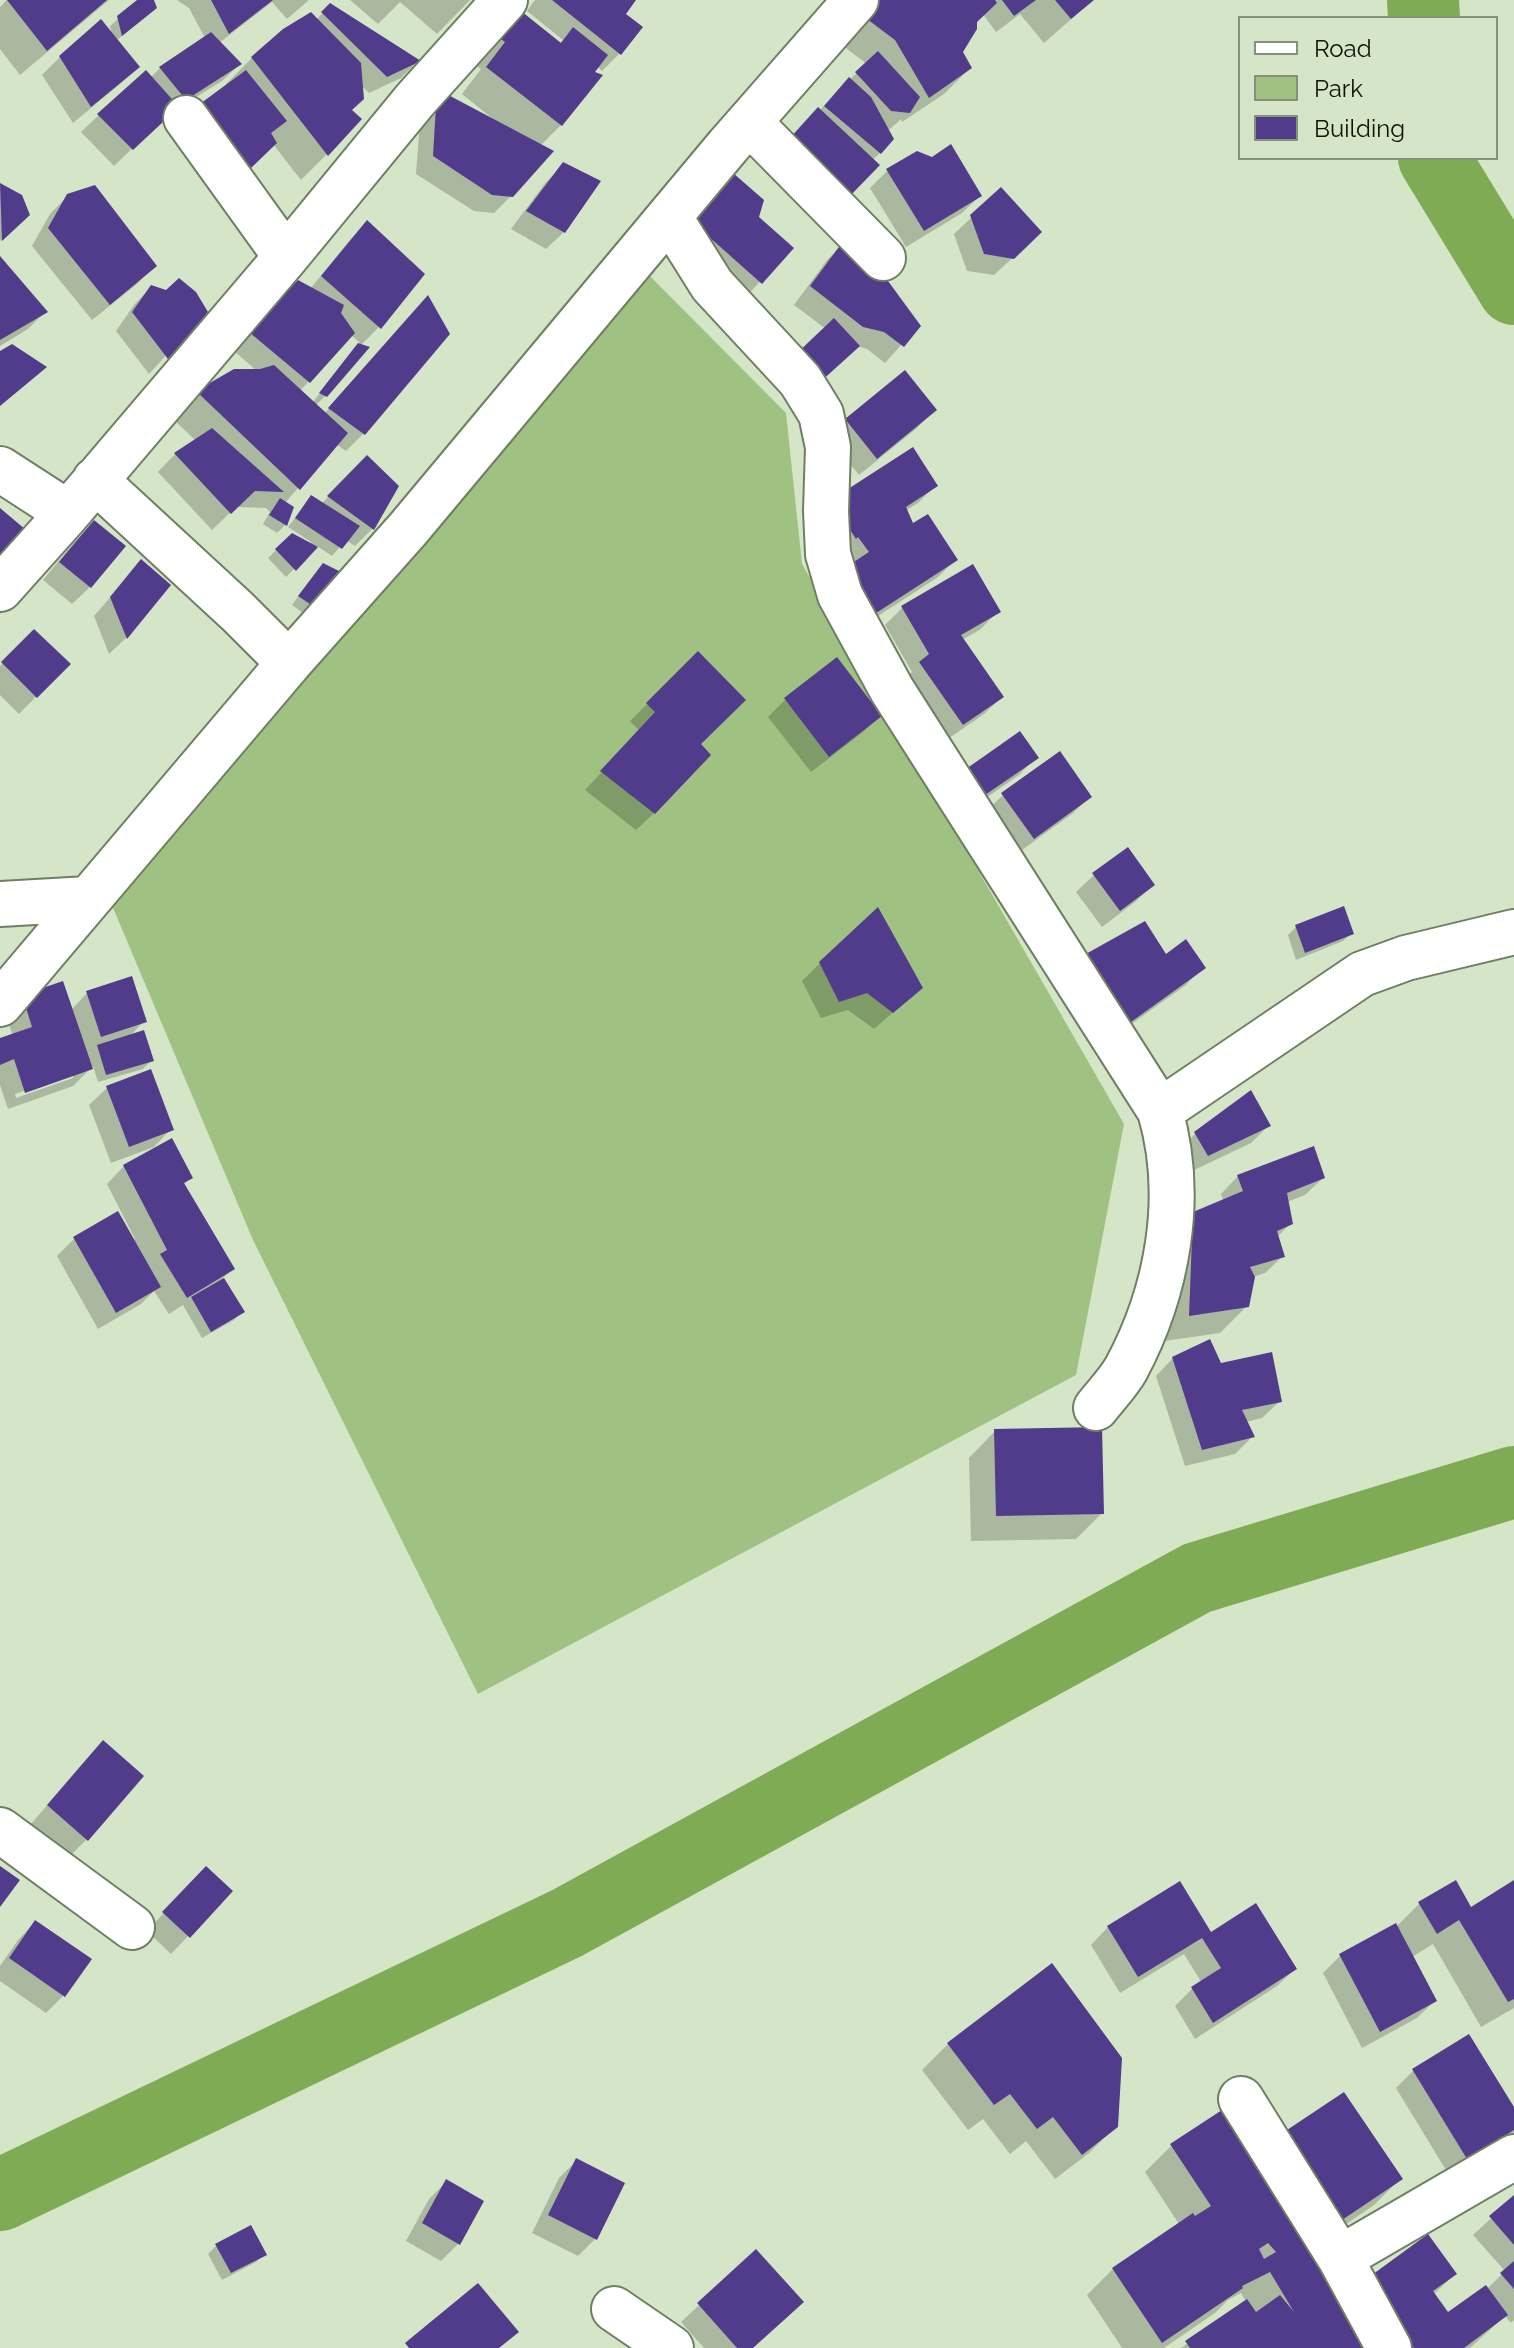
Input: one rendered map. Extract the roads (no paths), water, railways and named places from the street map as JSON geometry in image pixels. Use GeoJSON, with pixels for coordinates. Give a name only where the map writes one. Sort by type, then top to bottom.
{"type":"FeatureCollection","features":[{"type":"Feature","properties":{"kind":"street"},"geometry":{"type":"LineString","coordinates":[[0,589],[286,257],[415,100],[505,0]]}},
{"type":"Feature","properties":{"kind":"street"},"geometry":{"type":"LineString","coordinates":[[0,1004],[289,663],[418,517],[728,146],[856,0]]}},
{"type":"Feature","properties":{"kind":"street"},"geometry":{"type":"LineString","coordinates":[[186,118],[286,257]]}},
{"type":"Feature","properties":{"kind":"street"},"geometry":{"type":"LineString","coordinates":[[750,123],[883,258]]}},
{"type":"Feature","properties":{"kind":"street"},"geometry":{"type":"LineString","coordinates":[[670,218],[712,285],[800,380],[821,414],[828,447],[828,554],[840,595],[892,690],[1160,1111],[1172,1172],[1172,1218],[1160,1280],[1149,1321],[1124,1372],[1096,1408]]}},
{"type":"Feature","properties":{"kind":"street"},"geometry":{"type":"LineString","coordinates":[[0,469],[68,513]]}},
{"type":"Feature","properties":{"kind":"street"},"geometry":{"type":"LineString","coordinates":[[95,480],[289,663]]}},
{"type":"Feature","properties":{"kind":"street"},"geometry":{"type":"LineString","coordinates":[[0,904],[88,899]]}},
{"type":"Feature","properties":{"kind":"street"},"geometry":{"type":"LineString","coordinates":[[1160,1111],[1362,974],[1406,958],[1514,932]]}},
{"type":"Feature","properties":{"kind":"street"},"geometry":{"type":"LineString","coordinates":[[0,1830],[132,1927]]}},
{"type":"Feature","properties":{"kind":"street"},"geometry":{"type":"LineString","coordinates":[[1241,2099],[1340,2258],[1389,2348]]}},
{"type":"Feature","properties":{"kind":"street"},"geometry":{"type":"LineString","coordinates":[[1340,2258],[1514,2157]]}},
{"type":"Feature","properties":{"kind":"street"},"geometry":{"type":"LineString","coordinates":[[614,2309],[671,2348]]}},
{"type":"Feature","properties":{"kind":"waterway"},"geometry":{"type":"LineString","coordinates":[[1423,0],[1424,16]]}},
{"type":"Feature","properties":{"kind":"waterway"},"geometry":{"type":"LineString","coordinates":[[1435,160],[1514,289]]}},
{"type":"Feature","properties":{"kind":"waterway"},"geometry":{"type":"LineString","coordinates":[[0,2195],[567,1923],[1197,1578],[1514,1482]]}}]}
